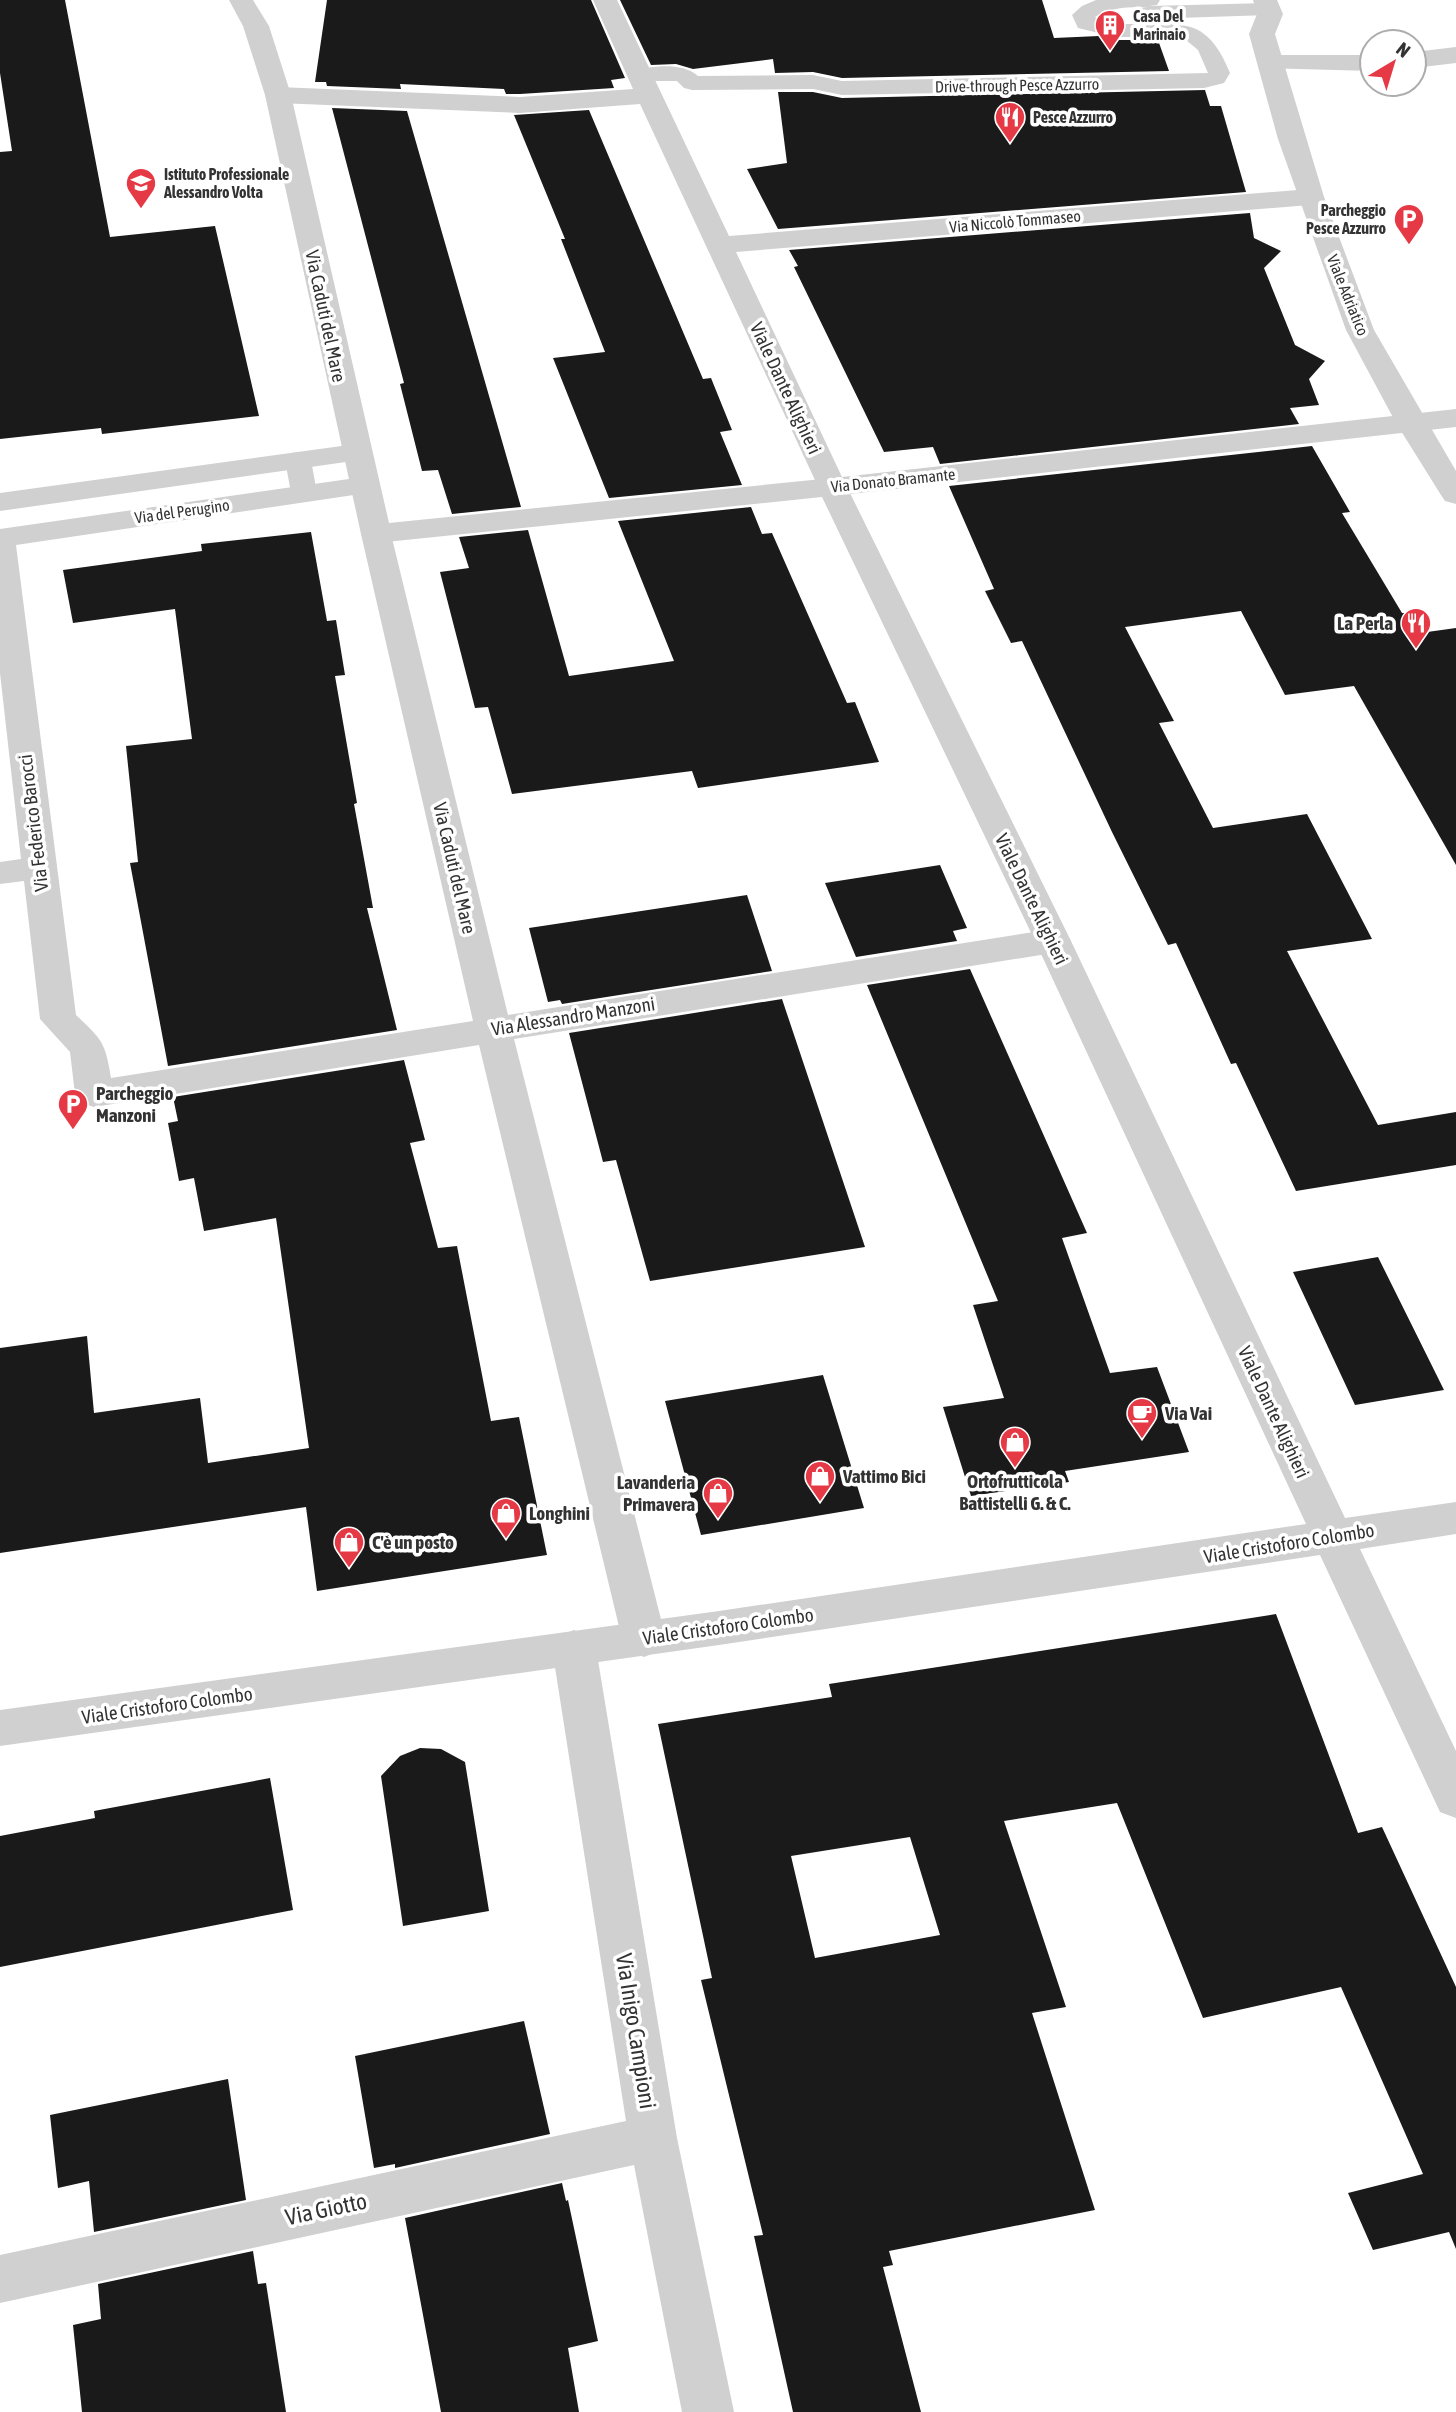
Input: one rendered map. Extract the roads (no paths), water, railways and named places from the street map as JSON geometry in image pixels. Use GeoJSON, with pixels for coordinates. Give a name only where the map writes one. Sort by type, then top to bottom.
{"type":"FeatureCollection","features":[{"type":"Feature","properties":{"kind":"street","name":"Via Caduti del Mare"},"geometry":{"type":"LineString","coordinates":[[241,0],[256,26],[278,95],[363,485],[493,1028],[644,1639]]}},
{"type":"Feature","properties":{"kind":"street","name":"Viale Dante Alighieri"},"geometry":{"type":"LineString","coordinates":[[605,0],[832,487],[1053,941],[1456,1799]]}},
{"type":"Feature","properties":{"kind":"street","name":"Viale Adriatico"},"geometry":{"type":"LineString","coordinates":[[1265,14],[1271,64],[1310,197],[1360,330],[1410,423],[1456,495]]}},
{"type":"Feature","properties":{"kind":"street"},"geometry":{"type":"LineString","coordinates":[[1428,58],[1456,55]]}},
{"type":"Feature","properties":{"kind":"street"},"geometry":{"type":"LineString","coordinates":[[1271,64],[1358,63]]}},
{"type":"Feature","properties":{"kind":"street"},"geometry":{"type":"LineString","coordinates":[[278,95],[520,105],[575,103],[645,85]]}},
{"type":"Feature","properties":{"kind":"street","name":"Via Niccolò Tommaseo"},"geometry":{"type":"LineString","coordinates":[[720,245],[1310,197]]}},
{"type":"Feature","properties":{"kind":"street","name":"Via Donato Bramante"},"geometry":{"type":"LineString","coordinates":[[376,534],[1456,418]]}},
{"type":"Feature","properties":{"kind":"street","name":"Via del Perugino"},"geometry":{"type":"LineString","coordinates":[[0,502],[356,453]]}},
{"type":"Feature","properties":{"kind":"street","name":"Via del Perugino"},"geometry":{"type":"LineString","coordinates":[[0,538],[363,485]]}},
{"type":"Feature","properties":{"kind":"street","name":"Via Federico Barocci"},"geometry":{"type":"LineString","coordinates":[[0,538],[58,1019],[88,1048],[94,1094]]}},
{"type":"Feature","properties":{"kind":"street"},"geometry":{"type":"LineString","coordinates":[[0,873],[38,868]]}},
{"type":"Feature","properties":{"kind":"street","name":"Via Alessandro Manzoni"},"geometry":{"type":"LineString","coordinates":[[94,1094],[493,1028],[1053,941]]}},
{"type":"Feature","properties":{"kind":"street","name":"Viale Cristoforo Colombo"},"geometry":{"type":"LineString","coordinates":[[0,1728],[644,1639],[1456,1518]]}},
{"type":"Feature","properties":{"kind":"street","name":"Via Inigo Campioni"},"geometry":{"type":"LineString","coordinates":[[574,1648],[653,2138],[708,2412]]}},
{"type":"Feature","properties":{"kind":"street","name":"Via Giotto"},"geometry":{"type":"LineString","coordinates":[[5,2278],[653,2138]]}},
{"type":"Feature","properties":{"kind":"lane"},"geometry":{"type":"LineString","coordinates":[[1090,7],[1105,2],[1149,0]]}},
{"type":"Feature","properties":{"kind":"lane","name":"Drive-through Pesce Azzurro"},"geometry":{"type":"LineString","coordinates":[[645,85],[682,74],[692,83],[813,82],[842,88],[1204,81],[1216,78],[1219,72],[1205,43],[1176,32],[1110,32],[1096,28],[1086,23],[1083,15],[1090,7]]}},
{"type":"Feature","properties":{"kind":"lane"},"geometry":{"type":"LineString","coordinates":[[1090,7],[1108,15],[1265,14]]}},
{"type":"Feature","properties":{"kind":"lane"},"geometry":{"type":"LineString","coordinates":[[298,460],[304,493]]}},
{"type":"Feature","properties":{"kind":"place","name":"Casa Del Marinaio"},"geometry":{"type":"Point","coordinates":[1110,52]}},
{"type":"Feature","properties":{"kind":"place","name":"Pesce Azzurro"},"geometry":{"type":"Point","coordinates":[1010,144]}},
{"type":"Feature","properties":{"kind":"place","name":"Istituto Professionale Alessandro Volta"},"geometry":{"type":"Point","coordinates":[141,210]}},
{"type":"Feature","properties":{"kind":"place","name":"Parcheggio Pesce Azzurro"},"geometry":{"type":"Point","coordinates":[1409,246]}},
{"type":"Feature","properties":{"kind":"place","name":"La Perla"},"geometry":{"type":"Point","coordinates":[1416,650]}},
{"type":"Feature","properties":{"kind":"place","name":"Parcheggio Manzoni"},"geometry":{"type":"Point","coordinates":[73,1131]}},
{"type":"Feature","properties":{"kind":"place","name":"Via Vai"},"geometry":{"type":"Point","coordinates":[1142,1440]}},
{"type":"Feature","properties":{"kind":"place","name":"Ortofrutticola Battistelli G. & C."},"geometry":{"type":"Point","coordinates":[1015,1469]}},
{"type":"Feature","properties":{"kind":"place","name":"Vattimo Bici"},"geometry":{"type":"Point","coordinates":[820,1503]}},
{"type":"Feature","properties":{"kind":"place","name":"Lavanderia Primavera"},"geometry":{"type":"Point","coordinates":[718,1520]}},
{"type":"Feature","properties":{"kind":"place","name":"Longhini"},"geometry":{"type":"Point","coordinates":[506,1540]}},
{"type":"Feature","properties":{"kind":"place","name":"C'è un posto"},"geometry":{"type":"Point","coordinates":[349,1569]}}]}
